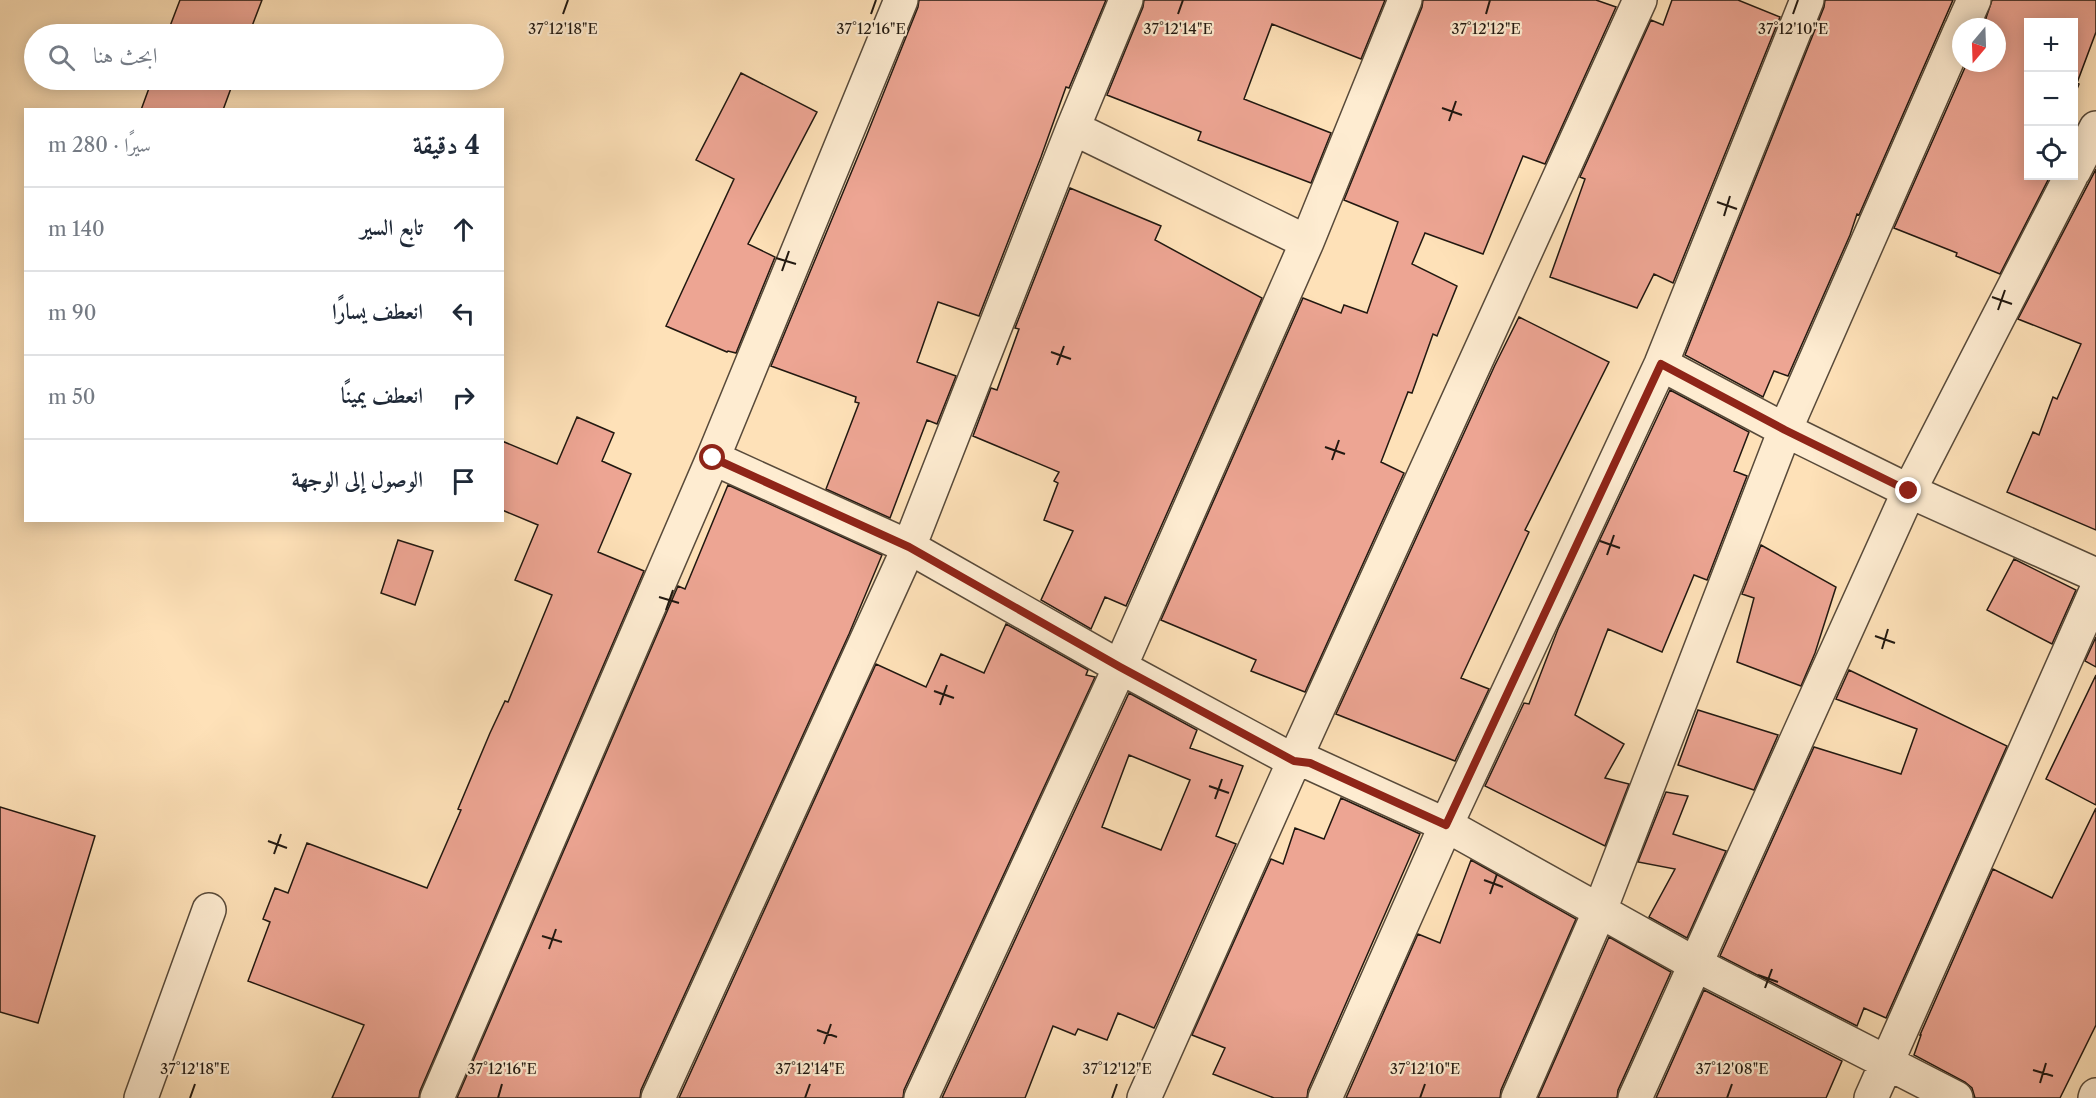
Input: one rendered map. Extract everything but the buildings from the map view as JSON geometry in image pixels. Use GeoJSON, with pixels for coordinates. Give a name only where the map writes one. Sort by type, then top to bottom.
{"type":"FeatureCollection","features":[{"type":"Feature","properties":{"kind":"street"},"geometry":{"type":"LineString","coordinates":[[437,1098],[713,458],[901,0]]}},
{"type":"Feature","properties":{"kind":"street"},"geometry":{"type":"LineString","coordinates":[[658,1098],[909,547],[1073,128],[1126,0]]}},
{"type":"Feature","properties":{"kind":"street"},"geometry":{"type":"LineString","coordinates":[[921,1098],[1120,667],[1307,242],[1405,0]]}},
{"type":"Feature","properties":{"kind":"street"},"geometry":{"type":"LineString","coordinates":[[1144,1098],[1294,761],[1640,0]]}},
{"type":"Feature","properties":{"kind":"street"},"geometry":{"type":"LineString","coordinates":[[1325,1098],[1446,825],[1661,364],[1808,0]]}},
{"type":"Feature","properties":{"kind":"street"},"geometry":{"type":"LineString","coordinates":[[1966,18],[1974,0]]}},
{"type":"Feature","properties":{"kind":"street"},"geometry":{"type":"LineString","coordinates":[[1518,1098],[1600,910],[1785,430],[1952,49]]}},
{"type":"Feature","properties":{"kind":"street"},"geometry":{"type":"LineString","coordinates":[[1073,128],[1307,242]]}},
{"type":"Feature","properties":{"kind":"street"},"geometry":{"type":"LineString","coordinates":[[2078,162],[2096,128]]}},
{"type":"Feature","properties":{"kind":"street"},"geometry":{"type":"LineString","coordinates":[[1635,1098],[1909,491],[2069,180]]}},
{"type":"Feature","properties":{"kind":"street"},"geometry":{"type":"LineString","coordinates":[[1661,364],[1785,430],[1909,491],[2096,575]]}},
{"type":"Feature","properties":{"kind":"street"},"geometry":{"type":"LineString","coordinates":[[713,458],[909,547],[1120,667],[1294,761],[1310,763],[1446,825],[1695,964],[1956,1098]]}},
{"type":"Feature","properties":{"kind":"street"},"geometry":{"type":"LineString","coordinates":[[1871,1098],[2096,591]]}},
{"type":"Feature","properties":{"kind":"street"},"geometry":{"type":"LineString","coordinates":[[141,1098],[209,910]]}},
{"type":"Feature","properties":{"kind":"route"},"geometry":{"type":"LineString","coordinates":[[713,458],[909,547],[1120,667],[1294,761],[1310,763],[1446,825],[1661,364],[1785,430],[1909,491]]}}]}
